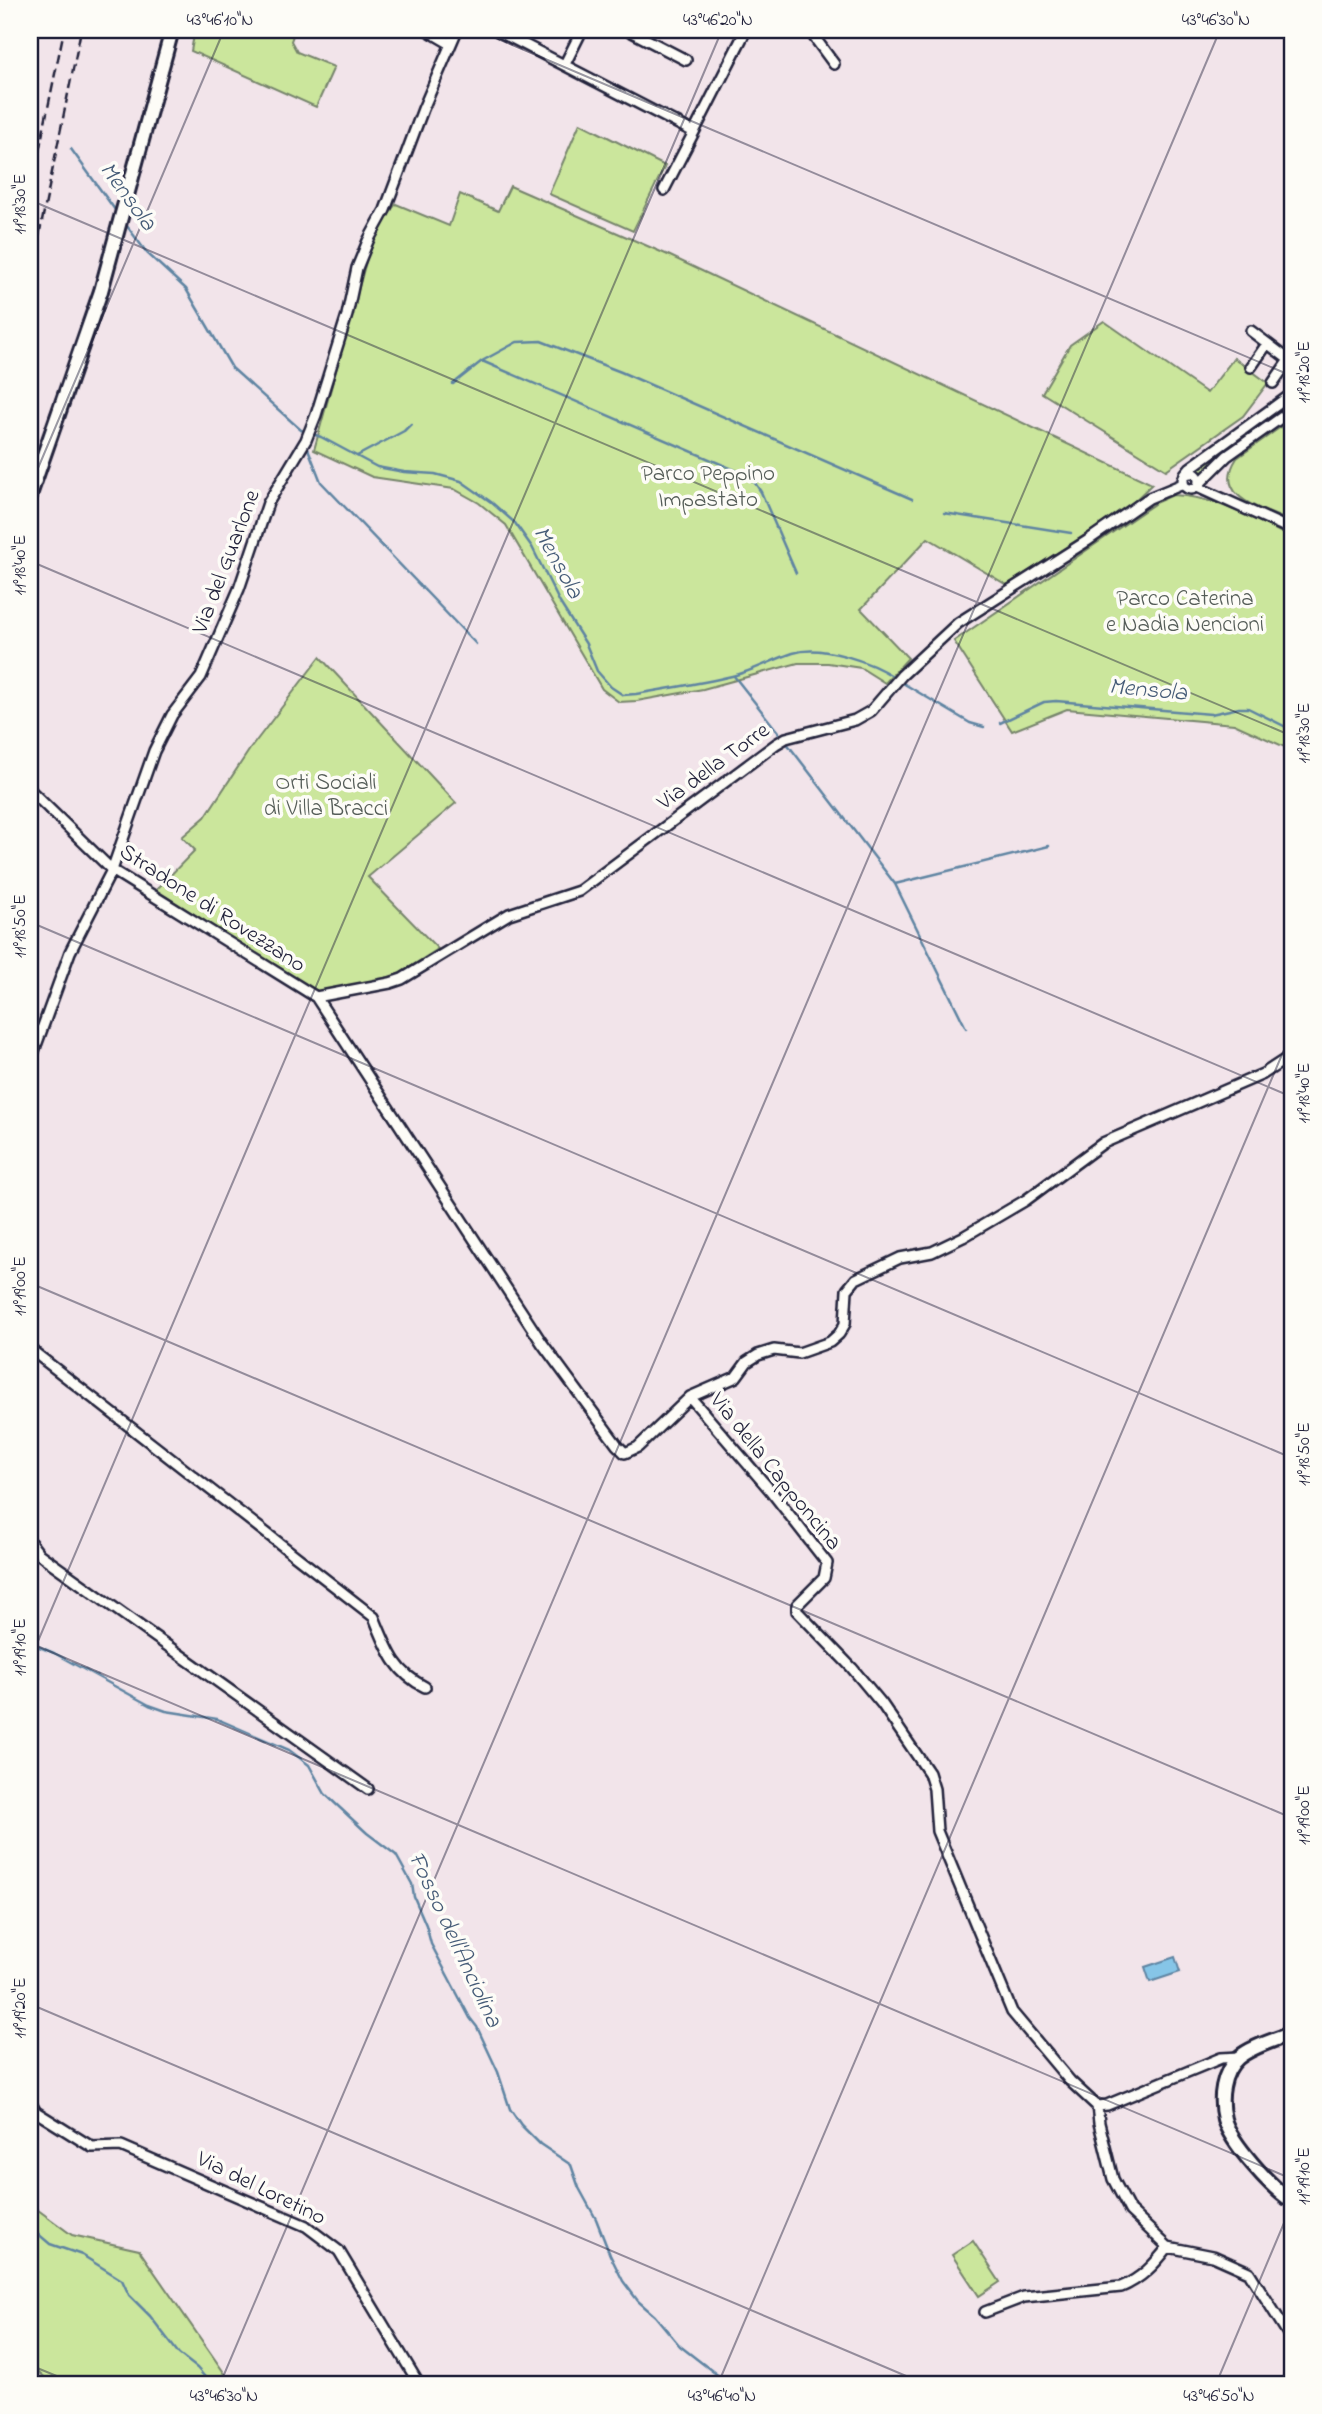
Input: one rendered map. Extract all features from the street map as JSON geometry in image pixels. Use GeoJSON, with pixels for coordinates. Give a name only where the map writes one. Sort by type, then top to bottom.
{"type":"FeatureCollection","features":[{"type":"Feature","properties":{"kind":"street"},"geometry":{"type":"LineString","coordinates":[[30,495],[101,291],[172,30]]}},
{"type":"Feature","properties":{"kind":"street"},"geometry":{"type":"LineString","coordinates":[[427,30],[452,44]]}},
{"type":"Feature","properties":{"kind":"street","name":"Via del Guarlone"},"geometry":{"type":"LineString","coordinates":[[30,1062],[70,952],[112,870],[154,751],[172,715],[201,677],[239,589],[268,503],[311,428],[346,315],[357,268],[385,211],[423,109],[457,30]]}},
{"type":"Feature","properties":{"kind":"street"},"geometry":{"type":"LineString","coordinates":[[496,30],[694,132]]}},
{"type":"Feature","properties":{"kind":"street"},"geometry":{"type":"LineString","coordinates":[[565,64],[582,30]]}},
{"type":"Feature","properties":{"kind":"street"},"geometry":{"type":"LineString","coordinates":[[628,30],[686,60]]}},
{"type":"Feature","properties":{"kind":"street"},"geometry":{"type":"LineString","coordinates":[[664,190],[746,30]]}},
{"type":"Feature","properties":{"kind":"street"},"geometry":{"type":"LineString","coordinates":[[809,30],[834,64]]}},
{"type":"Feature","properties":{"kind":"street"},"geometry":{"type":"LineString","coordinates":[[1251,331],[1290,358],[1273,383]]}},
{"type":"Feature","properties":{"kind":"street"},"geometry":{"type":"LineString","coordinates":[[1251,366],[1267,344]]}},
{"type":"Feature","properties":{"kind":"street","name":"Via della Torre"},"geometry":{"type":"LineString","coordinates":[[316,997],[402,979],[509,914],[579,891],[768,749],[786,738],[863,716],[877,705],[902,675],[958,624],[1149,498],[1184,479],[1189,468],[1292,394]]}},
{"type":"Feature","properties":{"kind":"street"},"geometry":{"type":"LineString","coordinates":[[1198,485],[1199,478],[1196,474],[1190,472],[1184,479],[1190,489],[1198,485],[1227,456],[1292,410]]}},
{"type":"Feature","properties":{"kind":"street"},"geometry":{"type":"LineString","coordinates":[[1198,485],[1292,530]]}},
{"type":"Feature","properties":{"kind":"street","name":"Stradone di Rovezzano"},"geometry":{"type":"LineString","coordinates":[[30,790],[112,870],[316,997]]}},
{"type":"Feature","properties":{"kind":"street","name":"Via della Capponcina"},"geometry":{"type":"LineString","coordinates":[[316,997],[542,1343],[617,1445],[625,1453],[631,1452],[690,1397],[770,1490],[827,1563],[824,1578],[797,1605],[797,1611],[882,1704],[929,1773],[934,1789],[937,1831],[1012,2012],[1070,2081],[1097,2106]]}},
{"type":"Feature","properties":{"kind":"street"},"geometry":{"type":"LineString","coordinates":[[690,1397],[736,1377],[747,1362],[758,1355],[774,1350],[799,1353],[830,1342],[845,1324],[848,1290],[856,1279],[900,1258],[932,1252],[963,1237],[1026,1200],[1103,1143],[1263,1074],[1292,1055]]}},
{"type":"Feature","properties":{"kind":"street"},"geometry":{"type":"LineString","coordinates":[[30,1349],[374,1617],[391,1656],[409,1679],[425,1687]]}},
{"type":"Feature","properties":{"kind":"street"},"geometry":{"type":"LineString","coordinates":[[30,1542],[39,1554],[368,1789]]}},
{"type":"Feature","properties":{"kind":"street"},"geometry":{"type":"LineString","coordinates":[[1292,2033],[1239,2057],[1221,2058],[1108,2105],[1097,2106],[1099,2123],[1119,2194],[1130,2211],[1168,2247],[1213,2256],[1249,2272],[1292,2340]]}},
{"type":"Feature","properties":{"kind":"street"},"geometry":{"type":"LineString","coordinates":[[1239,2057],[1229,2069],[1222,2091],[1224,2120],[1243,2152],[1273,2187],[1292,2202]]}},
{"type":"Feature","properties":{"kind":"street","name":"Via del Loretino"},"geometry":{"type":"LineString","coordinates":[[30,2102],[36,2112],[92,2147],[121,2146],[312,2231],[339,2251],[419,2384]]}},
{"type":"Feature","properties":{"kind":"street"},"geometry":{"type":"LineString","coordinates":[[985,2312],[1024,2297],[1121,2287],[1132,2283],[1156,2263],[1168,2247]]}},
{"type":"Feature","properties":{"kind":"street"},"geometry":{"type":"LineString","coordinates":[[1286,2384],[1292,2373]]}},
{"type":"Feature","properties":{"kind":"green space"},"geometry":{"type":"Polygon","coordinates":[[[195,30],[295,30],[291,41],[297,52],[334,67],[316,107],[191,51],[195,30]]]}},
{"type":"Feature","properties":{"kind":"green space"},"geometry":{"type":"Polygon","coordinates":[[[580,123],[665,166],[633,231],[549,194],[580,123]]]}},
{"type":"Feature","properties":{"kind":"green space","name":"Parco Peppino Impastato"},"geometry":{"type":"Polygon","coordinates":[[[510,186],[668,255],[1152,484],[1127,508],[1007,585],[928,538],[861,609],[908,658],[885,683],[861,668],[828,663],[798,663],[703,689],[619,702],[602,689],[506,525],[479,503],[454,489],[372,477],[314,450],[375,229],[396,204],[449,226],[460,194],[498,211],[510,186]]]}},
{"type":"Feature","properties":{"kind":"green space"},"geometry":{"type":"Polygon","coordinates":[[[1104,321],[1207,393],[1234,358],[1268,383],[1243,416],[1166,470],[1042,393],[1070,345],[1104,321]]]}},
{"type":"Feature","properties":{"kind":"green space"},"geometry":{"type":"Polygon","coordinates":[[[1292,399],[1292,403],[1218,456],[1201,474],[1195,469],[1292,399]]]}},
{"type":"Feature","properties":{"kind":"green space"},"geometry":{"type":"Polygon","coordinates":[[[1292,419],[1292,522],[1244,500],[1231,483],[1231,472],[1237,458],[1292,419]]]}},
{"type":"Feature","properties":{"kind":"green space","name":"Parco Caterina e Nadia Nencioni"},"geometry":{"type":"Polygon","coordinates":[[[1173,495],[1219,504],[1292,538],[1292,748],[1234,724],[1067,709],[1012,731],[954,641],[1157,502],[1173,495]]]}},
{"type":"Feature","properties":{"kind":"green space","name":"Orti Sociali di Villa Bracci"},"geometry":{"type":"Polygon","coordinates":[[[320,657],[456,803],[368,877],[438,949],[396,976],[316,992],[156,890],[195,850],[182,837],[205,817],[250,749],[320,657]]]}},
{"type":"Feature","properties":{"kind":"green space"},"geometry":{"type":"Polygon","coordinates":[[[30,2204],[72,2235],[139,2250],[232,2384],[51,2384],[30,2365],[30,2204]]]}},
{"type":"Feature","properties":{"kind":"green space"},"geometry":{"type":"Polygon","coordinates":[[[973,2241],[1000,2282],[979,2296],[952,2255],[973,2241]]]}},
{"type":"Feature","properties":{"kind":"water"},"geometry":{"type":"Polygon","coordinates":[[[1175,1957],[1180,1972],[1150,1982],[1145,1967],[1175,1957]]]}},
{"type":"Feature","properties":{"kind":"waterway","name":"Mensola"},"geometry":{"type":"LineString","coordinates":[[71,149],[118,214]]}},
{"type":"Feature","properties":{"kind":"waterway","name":"Mensola"},"geometry":{"type":"LineString","coordinates":[[124,222],[147,253],[186,289],[232,368],[301,430],[321,437],[377,467],[435,474],[461,481],[515,523],[532,547],[560,603],[586,644],[597,671],[611,687],[623,695],[732,676],[805,651],[846,656],[896,678]]}},
{"type":"Feature","properties":{"kind":"waterway"},"geometry":{"type":"LineString","coordinates":[[453,384],[482,361],[517,342],[541,341],[621,372],[912,499]]}},
{"type":"Feature","properties":{"kind":"waterway"},"geometry":{"type":"LineString","coordinates":[[482,361],[744,474],[761,492],[796,573]]}},
{"type":"Feature","properties":{"kind":"waterway"},"geometry":{"type":"LineString","coordinates":[[357,456],[404,431],[411,424]]}},
{"type":"Feature","properties":{"kind":"waterway"},"geometry":{"type":"LineString","coordinates":[[307,446],[321,482],[476,644]]}},
{"type":"Feature","properties":{"kind":"waterway"},"geometry":{"type":"LineString","coordinates":[[944,513],[1071,533]]}},
{"type":"Feature","properties":{"kind":"waterway"},"geometry":{"type":"LineString","coordinates":[[734,676],[782,737]]}},
{"type":"Feature","properties":{"kind":"waterway","name":"Mensola"},"geometry":{"type":"LineString","coordinates":[[901,682],[970,723],[984,727]]}},
{"type":"Feature","properties":{"kind":"waterway","name":"Mensola"},"geometry":{"type":"LineString","coordinates":[[1000,723],[1044,702],[1056,701],[1211,714],[1248,708],[1292,730]]}},
{"type":"Feature","properties":{"kind":"waterway"},"geometry":{"type":"LineString","coordinates":[[786,742],[895,884],[966,1028]]}},
{"type":"Feature","properties":{"kind":"waterway"},"geometry":{"type":"LineString","coordinates":[[895,884],[1049,846]]}},
{"type":"Feature","properties":{"kind":"waterway","name":"Fosso dell'Anciolina"},"geometry":{"type":"LineString","coordinates":[[30,1643],[54,1653],[149,1705],[166,1711],[217,1719],[289,1750],[309,1765],[325,1794],[367,1833],[396,1855],[412,1884],[431,1944],[477,2027],[498,2072],[510,2109],[540,2144],[571,2165],[610,2255],[623,2281],[638,2301],[655,2316],[680,2346],[729,2384]]}},
{"type":"Feature","properties":{"kind":"waterway"},"geometry":{"type":"LineString","coordinates":[[30,2227],[50,2244],[82,2255],[122,2280],[129,2295],[150,2316],[179,2354],[211,2384]]}},
{"type":"Feature","properties":{"kind":"railway"},"geometry":{"type":"LineString","coordinates":[[30,195],[64,30]]}},
{"type":"Feature","properties":{"kind":"railway"},"geometry":{"type":"LineString","coordinates":[[30,280],[81,30]]}}]}
